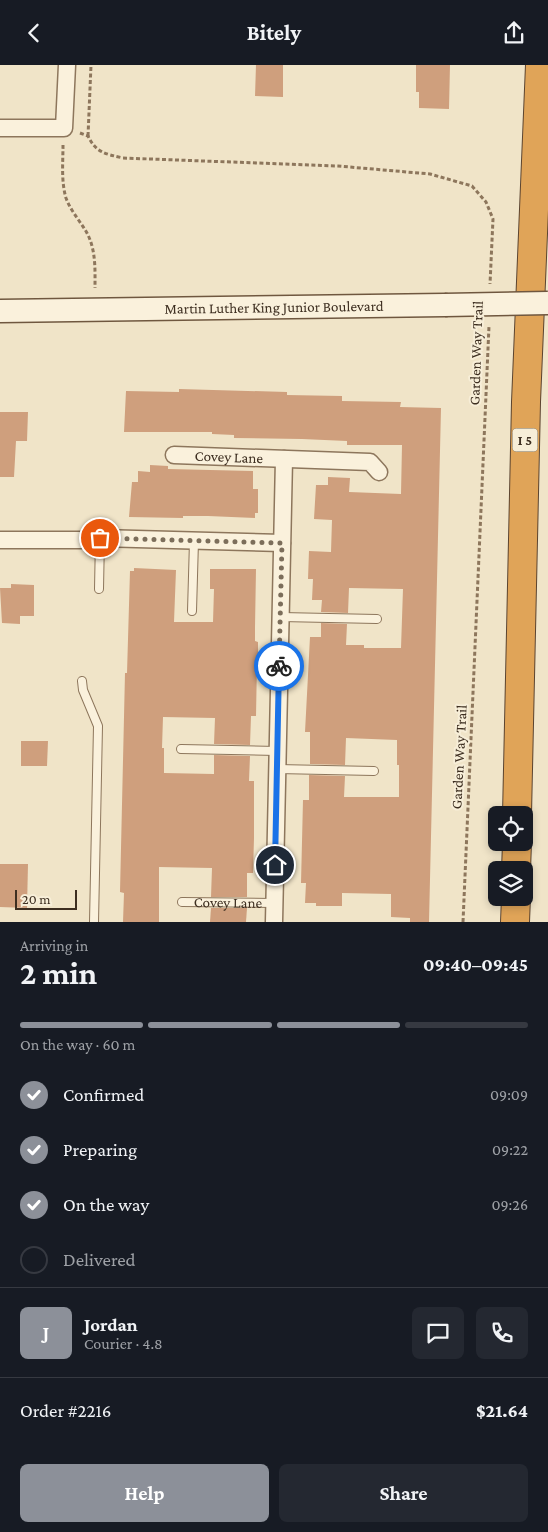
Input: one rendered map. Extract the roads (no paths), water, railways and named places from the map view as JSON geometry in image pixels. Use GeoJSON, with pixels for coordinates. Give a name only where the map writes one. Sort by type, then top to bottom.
{"type":"FeatureCollection","features":[{"type":"Feature","properties":{"kind":"highway","name":"I 5"},"geometry":{"type":"LineString","coordinates":[[517,806],[526,402],[540,65]]}},
{"type":"Feature","properties":{"kind":"highway"},"geometry":{"type":"LineString","coordinates":[[515,922],[516,906]]}},
{"type":"Feature","properties":{"kind":"main road","name":"Martin Luther King Junior Boulevard"},"geometry":{"type":"LineString","coordinates":[[0,311],[548,303]]}},
{"type":"Feature","properties":{"kind":"street"},"geometry":{"type":"LineString","coordinates":[[0,128],[64,128],[67,65]]}},
{"type":"Feature","properties":{"kind":"street","name":"Covey Lane"},"geometry":{"type":"LineString","coordinates":[[174,455],[370,462],[379,472]]}},
{"type":"Feature","properties":{"kind":"street","name":"Covey Lane"},"geometry":{"type":"LineString","coordinates":[[274,922],[284,459]]}},
{"type":"Feature","properties":{"kind":"street"},"geometry":{"type":"LineString","coordinates":[[0,540],[88,540],[100,538],[282,543]]}},
{"type":"Feature","properties":{"kind":"lane"},"geometry":{"type":"LineString","coordinates":[[99,589],[100,538]]}},
{"type":"Feature","properties":{"kind":"lane"},"geometry":{"type":"LineString","coordinates":[[192,611],[194,541]]}},
{"type":"Feature","properties":{"kind":"lane"},"geometry":{"type":"LineString","coordinates":[[280,617],[377,619]]}},
{"type":"Feature","properties":{"kind":"lane"},"geometry":{"type":"LineString","coordinates":[[82,681],[83,690],[98,726],[94,922]]}},
{"type":"Feature","properties":{"kind":"lane"},"geometry":{"type":"LineString","coordinates":[[181,749],[277,751]]}},
{"type":"Feature","properties":{"kind":"lane"},"geometry":{"type":"LineString","coordinates":[[277,769],[374,771]]}},
{"type":"Feature","properties":{"kind":"lane","name":"Covey Lane"},"geometry":{"type":"LineString","coordinates":[[182,901],[274,903]]}}]}
